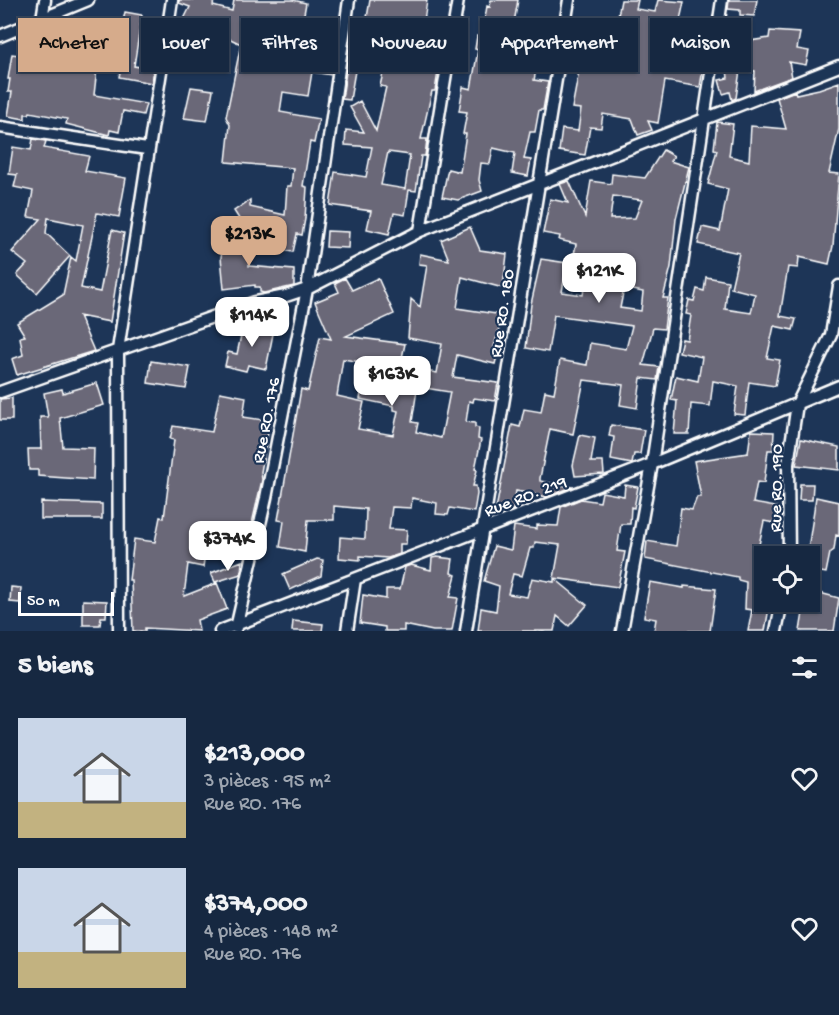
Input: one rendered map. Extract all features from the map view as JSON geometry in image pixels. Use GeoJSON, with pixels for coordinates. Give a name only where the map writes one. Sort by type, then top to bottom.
{"type":"FeatureCollection","features":[{"type":"Feature","properties":{"kind":"street"},"geometry":{"type":"LineString","coordinates":[[42,18],[45,0]]}},
{"type":"Feature","properties":{"kind":"street"},"geometry":{"type":"LineString","coordinates":[[44,18],[88,0]]}},
{"type":"Feature","properties":{"kind":"street"},"geometry":{"type":"LineString","coordinates":[[119,631],[118,350],[147,149],[172,0]]}},
{"type":"Feature","properties":{"kind":"street","name":"Rue RO. 176"},"geometry":{"type":"LineString","coordinates":[[236,627],[266,498],[307,289],[349,0]]}},
{"type":"Feature","properties":{"kind":"street"},"geometry":{"type":"LineString","coordinates":[[420,231],[458,0]]}},
{"type":"Feature","properties":{"kind":"street","name":"Rue RO. 180"},"geometry":{"type":"LineString","coordinates":[[466,631],[569,0]]}},
{"type":"Feature","properties":{"kind":"street"},"geometry":{"type":"LineString","coordinates":[[622,631],[652,464],[702,120],[722,0]]}},
{"type":"Feature","properties":{"kind":"street"},"geometry":{"type":"LineString","coordinates":[[0,36],[18,29]]}},
{"type":"Feature","properties":{"kind":"street"},"geometry":{"type":"LineString","coordinates":[[0,392],[255,302],[307,289],[420,231],[839,66]]}},
{"type":"Feature","properties":{"kind":"street"},"geometry":{"type":"LineString","coordinates":[[0,127],[147,149]]}},
{"type":"Feature","properties":{"kind":"street","name":"Rue RO. 190"},"geometry":{"type":"LineString","coordinates":[[789,546],[788,464],[797,404],[831,335],[839,286]]}},
{"type":"Feature","properties":{"kind":"street","name":"Rue RO. 219"},"geometry":{"type":"LineString","coordinates":[[220,631],[236,627],[483,528],[652,464],[839,386]]}},
{"type":"Feature","properties":{"kind":"street"},"geometry":{"type":"LineString","coordinates":[[348,631],[355,579]]}},
{"type":"Feature","properties":{"kind":"street"},"geometry":{"type":"LineString","coordinates":[[777,631],[780,612]]}},
{"type":"Feature","properties":{"kind":"building"},"geometry":{"type":"Polygon","coordinates":[[[179,0],[214,0],[213,6],[232,11],[234,0],[293,0],[306,3],[303,18],[241,18],[241,44],[229,38],[229,18],[184,18],[190,7],[179,3],[179,0]]]}},
{"type":"Feature","properties":{"kind":"building"},"geometry":{"type":"Polygon","coordinates":[[[370,0],[427,0],[424,18],[367,18],[370,0]]]}},
{"type":"Feature","properties":{"kind":"building"},"geometry":{"type":"Polygon","coordinates":[[[491,0],[518,0],[515,18],[485,18],[487,6],[490,7],[491,0]]]}},
{"type":"Feature","properties":{"kind":"building"},"geometry":{"type":"Polygon","coordinates":[[[621,0],[638,0],[636,9],[655,12],[658,0],[684,2],[680,18],[650,18],[650,72],[703,72],[700,87],[665,81],[658,123],[648,121],[652,130],[638,135],[632,119],[603,114],[601,128],[590,127],[585,155],[559,151],[562,129],[578,131],[581,109],[572,108],[579,72],[638,72],[638,18],[618,18],[621,0]]]}},
{"type":"Feature","properties":{"kind":"building"},"geometry":{"type":"Polygon","coordinates":[[[729,0],[757,0],[754,16],[740,15],[740,10],[728,9],[729,0]]]}},
{"type":"Feature","properties":{"kind":"building"},"geometry":{"type":"Polygon","coordinates":[[[125,12],[142,15],[134,66],[141,67],[141,72],[154,72],[152,83],[119,77],[120,72],[129,72],[129,18],[124,18],[125,12]]]}},
{"type":"Feature","properties":{"kind":"building"},"geometry":{"type":"Polygon","coordinates":[[[770,31],[800,33],[797,49],[809,51],[806,65],[789,62],[792,77],[754,91],[755,71],[751,71],[751,41],[769,38],[770,31]]]}},
{"type":"Feature","properties":{"kind":"building"},"geometry":{"type":"Polygon","coordinates":[[[477,36],[480,37],[480,72],[536,72],[534,80],[548,82],[543,110],[539,110],[535,132],[530,132],[524,159],[531,160],[528,176],[512,173],[515,153],[493,148],[490,164],[481,163],[479,180],[482,191],[458,200],[442,197],[448,169],[460,172],[467,112],[459,111],[463,87],[471,89],[478,50],[475,49],[477,36]]]}},
{"type":"Feature","properties":{"kind":"building"},"geometry":{"type":"Polygon","coordinates":[[[241,44],[241,72],[312,72],[308,96],[283,92],[280,112],[319,119],[314,143],[310,142],[303,186],[307,187],[302,235],[297,234],[293,252],[255,244],[234,211],[250,200],[250,207],[285,215],[287,186],[291,186],[293,168],[226,162],[230,125],[226,117],[241,44]]]}},
{"type":"Feature","properties":{"kind":"building"},"geometry":{"type":"Polygon","coordinates":[[[350,45],[350,72],[355,72],[350,100],[342,99],[350,45]]]}},
{"type":"Feature","properties":{"kind":"building"},"geometry":{"type":"Polygon","coordinates":[[[12,54],[18,55],[18,72],[97,72],[94,95],[146,104],[143,115],[123,111],[119,132],[110,130],[109,135],[66,124],[67,119],[30,112],[25,114],[25,119],[8,116],[12,92],[8,92],[10,79],[8,79],[12,54]]]}},
{"type":"Feature","properties":{"kind":"building"},"geometry":{"type":"Polygon","coordinates":[[[312,72],[331,72],[331,75],[312,72]]]}},
{"type":"Feature","properties":{"kind":"building"},"geometry":{"type":"Polygon","coordinates":[[[380,72],[438,72],[435,91],[432,91],[421,139],[427,139],[425,156],[421,156],[416,191],[409,190],[405,215],[394,213],[389,234],[367,229],[371,211],[330,205],[335,172],[366,177],[372,147],[345,145],[346,130],[364,132],[350,107],[360,101],[376,131],[386,87],[380,86],[383,73],[380,72]],[[388,152],[381,185],[405,189],[410,155],[388,152]]]}},
{"type":"Feature","properties":{"kind":"building"},"geometry":{"type":"Polygon","coordinates":[[[727,72],[740,72],[736,98],[732,100],[730,92],[723,94],[719,80],[728,78],[727,72]]]}},
{"type":"Feature","properties":{"kind":"building"},"geometry":{"type":"Polygon","coordinates":[[[839,82],[839,129],[829,173],[839,174],[833,246],[829,264],[799,257],[798,268],[788,267],[780,316],[796,319],[793,330],[774,326],[767,358],[780,360],[775,386],[749,382],[745,415],[734,414],[738,386],[713,381],[710,406],[691,404],[689,434],[674,434],[677,401],[671,400],[676,376],[698,381],[702,357],[679,352],[682,339],[687,340],[691,315],[686,314],[689,300],[694,301],[697,289],[704,291],[706,277],[728,281],[725,309],[751,313],[755,294],[731,288],[739,253],[698,244],[702,227],[720,231],[728,189],[708,184],[717,150],[714,149],[717,122],[733,124],[729,156],[749,161],[751,126],[786,129],[777,98],[795,91],[796,94],[839,82]]]}},
{"type":"Feature","properties":{"kind":"building"},"geometry":{"type":"Polygon","coordinates":[[[191,87],[213,90],[207,121],[184,118],[191,87]]]}},
{"type":"Feature","properties":{"kind":"building"},"geometry":{"type":"Polygon","coordinates":[[[33,139],[46,141],[44,148],[89,156],[85,171],[126,178],[119,217],[97,213],[81,288],[100,292],[112,230],[124,233],[110,322],[79,316],[94,351],[17,375],[12,359],[23,355],[20,337],[25,336],[17,323],[63,295],[71,257],[76,261],[83,225],[48,218],[46,233],[70,256],[37,293],[17,275],[27,264],[12,252],[41,219],[28,217],[33,191],[14,187],[17,175],[9,174],[13,147],[31,150],[33,139]]]}},
{"type":"Feature","properties":{"kind":"building"},"geometry":{"type":"Polygon","coordinates":[[[663,150],[674,156],[670,161],[689,167],[676,219],[671,267],[663,298],[668,298],[664,329],[653,328],[643,365],[659,367],[657,380],[641,378],[637,408],[620,405],[623,385],[584,380],[573,434],[550,429],[540,478],[540,481],[572,487],[547,497],[516,491],[513,510],[496,509],[512,425],[520,427],[524,409],[541,412],[545,391],[554,393],[560,360],[587,365],[590,343],[626,349],[632,326],[554,315],[548,352],[526,348],[531,304],[541,259],[567,263],[562,292],[583,295],[588,267],[572,265],[576,244],[559,240],[560,236],[543,233],[550,199],[568,203],[560,184],[569,181],[585,217],[591,181],[611,184],[612,174],[645,178],[663,150]],[[613,196],[610,219],[635,218],[642,200],[613,196]],[[624,288],[620,308],[641,311],[643,292],[624,288]]]}},
{"type":"Feature","properties":{"kind":"building"},"geometry":{"type":"Polygon","coordinates":[[[470,227],[480,250],[507,254],[503,288],[462,277],[457,308],[503,315],[494,347],[499,348],[495,364],[457,355],[453,377],[498,383],[495,401],[474,398],[473,402],[469,401],[466,422],[475,423],[475,427],[479,428],[478,439],[481,440],[473,486],[476,486],[477,494],[474,512],[450,508],[448,515],[436,514],[437,503],[412,498],[411,508],[392,507],[389,529],[407,530],[406,544],[400,544],[400,554],[388,558],[360,556],[360,560],[339,558],[340,537],[365,539],[366,509],[334,506],[334,520],[308,520],[305,552],[280,547],[284,521],[278,520],[301,389],[308,391],[320,337],[331,339],[315,302],[339,292],[335,283],[345,278],[352,290],[378,278],[394,314],[346,336],[405,344],[400,367],[437,373],[442,344],[408,338],[411,299],[420,307],[427,265],[419,264],[420,254],[449,260],[441,240],[470,227]],[[343,359],[337,396],[364,402],[358,429],[393,435],[398,411],[394,410],[394,406],[360,399],[367,363],[343,359]],[[425,388],[424,391],[417,390],[412,422],[418,423],[416,432],[441,438],[450,392],[425,388]]]}},
{"type":"Feature","properties":{"kind":"building"},"geometry":{"type":"Polygon","coordinates":[[[226,229],[247,233],[249,266],[294,270],[294,286],[264,293],[260,292],[260,287],[255,287],[255,285],[224,289],[221,257],[226,229]]]}},
{"type":"Feature","properties":{"kind":"building"},"geometry":{"type":"Polygon","coordinates":[[[327,231],[349,232],[348,248],[326,247],[327,231]]]}},
{"type":"Feature","properties":{"kind":"building"},"geometry":{"type":"Polygon","coordinates":[[[244,322],[269,327],[268,333],[273,334],[266,369],[248,365],[246,371],[225,366],[228,352],[237,354],[244,322]]]}},
{"type":"Feature","properties":{"kind":"building"},"geometry":{"type":"Polygon","coordinates":[[[151,361],[190,367],[186,389],[148,383],[151,361]]]}},
{"type":"Feature","properties":{"kind":"building"},"geometry":{"type":"Polygon","coordinates":[[[97,383],[104,405],[60,418],[63,447],[94,448],[93,480],[38,476],[38,470],[29,470],[28,449],[41,449],[40,417],[48,417],[44,393],[62,389],[63,393],[97,383]]]}},
{"type":"Feature","properties":{"kind":"building"},"geometry":{"type":"Polygon","coordinates":[[[220,392],[246,397],[243,417],[270,421],[261,472],[262,480],[245,554],[206,548],[203,567],[188,564],[184,596],[217,583],[227,609],[197,620],[199,631],[145,628],[145,631],[133,631],[131,580],[129,580],[134,539],[155,542],[160,517],[164,518],[174,440],[170,439],[173,426],[212,432],[220,392]]]}},
{"type":"Feature","properties":{"kind":"building"},"geometry":{"type":"Polygon","coordinates":[[[12,398],[12,420],[0,420],[0,399],[12,398]]]}},
{"type":"Feature","properties":{"kind":"building"},"geometry":{"type":"Polygon","coordinates":[[[611,425],[644,430],[640,454],[634,454],[632,464],[611,460],[614,437],[609,436],[611,425]]]}},
{"type":"Feature","properties":{"kind":"building"},"geometry":{"type":"Polygon","coordinates":[[[751,431],[774,432],[773,450],[768,450],[764,483],[757,482],[753,503],[781,508],[780,524],[764,521],[759,546],[754,546],[754,612],[768,612],[765,631],[748,631],[752,610],[745,609],[746,582],[738,580],[738,577],[645,559],[647,541],[676,546],[681,508],[692,510],[697,497],[701,497],[694,461],[748,453],[751,431]]]}},
{"type":"Feature","properties":{"kind":"building"},"geometry":{"type":"Polygon","coordinates":[[[580,435],[595,438],[591,462],[603,462],[604,474],[575,476],[573,465],[580,435]]]}},
{"type":"Feature","properties":{"kind":"building"},"geometry":{"type":"Polygon","coordinates":[[[801,439],[839,447],[839,470],[796,465],[801,439]]]}},
{"type":"Feature","properties":{"kind":"building"},"geometry":{"type":"Polygon","coordinates":[[[800,484],[813,484],[812,500],[799,500],[800,484]]]}},
{"type":"Feature","properties":{"kind":"building"},"geometry":{"type":"Polygon","coordinates":[[[625,485],[638,487],[634,508],[631,507],[630,524],[621,524],[617,551],[625,552],[618,587],[554,578],[587,605],[569,626],[557,616],[554,631],[478,631],[481,608],[496,611],[499,586],[484,581],[494,546],[511,550],[514,526],[537,529],[537,525],[558,526],[561,507],[581,499],[600,502],[602,492],[624,496],[625,485]],[[535,542],[534,548],[530,548],[522,576],[513,574],[508,594],[527,597],[532,578],[554,582],[560,545],[535,542]]]}},
{"type":"Feature","properties":{"kind":"building"},"geometry":{"type":"Polygon","coordinates":[[[816,497],[839,502],[839,536],[836,535],[834,550],[830,553],[826,573],[820,572],[820,546],[809,546],[816,497]]]}},
{"type":"Feature","properties":{"kind":"building"},"geometry":{"type":"Polygon","coordinates":[[[41,502],[102,504],[102,519],[41,519],[41,502]]]}},
{"type":"Feature","properties":{"kind":"building"},"geometry":{"type":"Polygon","coordinates":[[[432,558],[453,559],[451,573],[456,575],[450,597],[458,598],[452,631],[433,631],[404,625],[404,631],[385,631],[385,627],[360,623],[363,595],[386,599],[386,589],[400,589],[405,567],[411,565],[431,570],[432,558]]]}},
{"type":"Feature","properties":{"kind":"building"},"geometry":{"type":"Polygon","coordinates":[[[317,559],[323,560],[321,576],[290,590],[283,574],[317,559]]]}},
{"type":"Feature","properties":{"kind":"building"},"geometry":{"type":"Polygon","coordinates":[[[242,561],[241,574],[215,582],[211,573],[242,561]]]}},
{"type":"Feature","properties":{"kind":"building"},"geometry":{"type":"Polygon","coordinates":[[[650,582],[684,588],[684,586],[716,589],[710,631],[654,631],[656,619],[644,617],[650,582]]]}},
{"type":"Feature","properties":{"kind":"building"},"geometry":{"type":"Polygon","coordinates":[[[11,587],[21,588],[20,603],[10,602],[11,587]]]}},
{"type":"Feature","properties":{"kind":"building"},"geometry":{"type":"Polygon","coordinates":[[[820,593],[839,598],[834,631],[800,631],[803,613],[808,614],[808,612],[820,612],[820,593]]]}},
{"type":"Feature","properties":{"kind":"building"},"geometry":{"type":"Polygon","coordinates":[[[83,600],[107,601],[106,617],[101,617],[100,625],[83,625],[83,600]]]}},
{"type":"Feature","properties":{"kind":"building"},"geometry":{"type":"Polygon","coordinates":[[[293,621],[323,624],[322,631],[292,631],[293,621]]]}}]}
